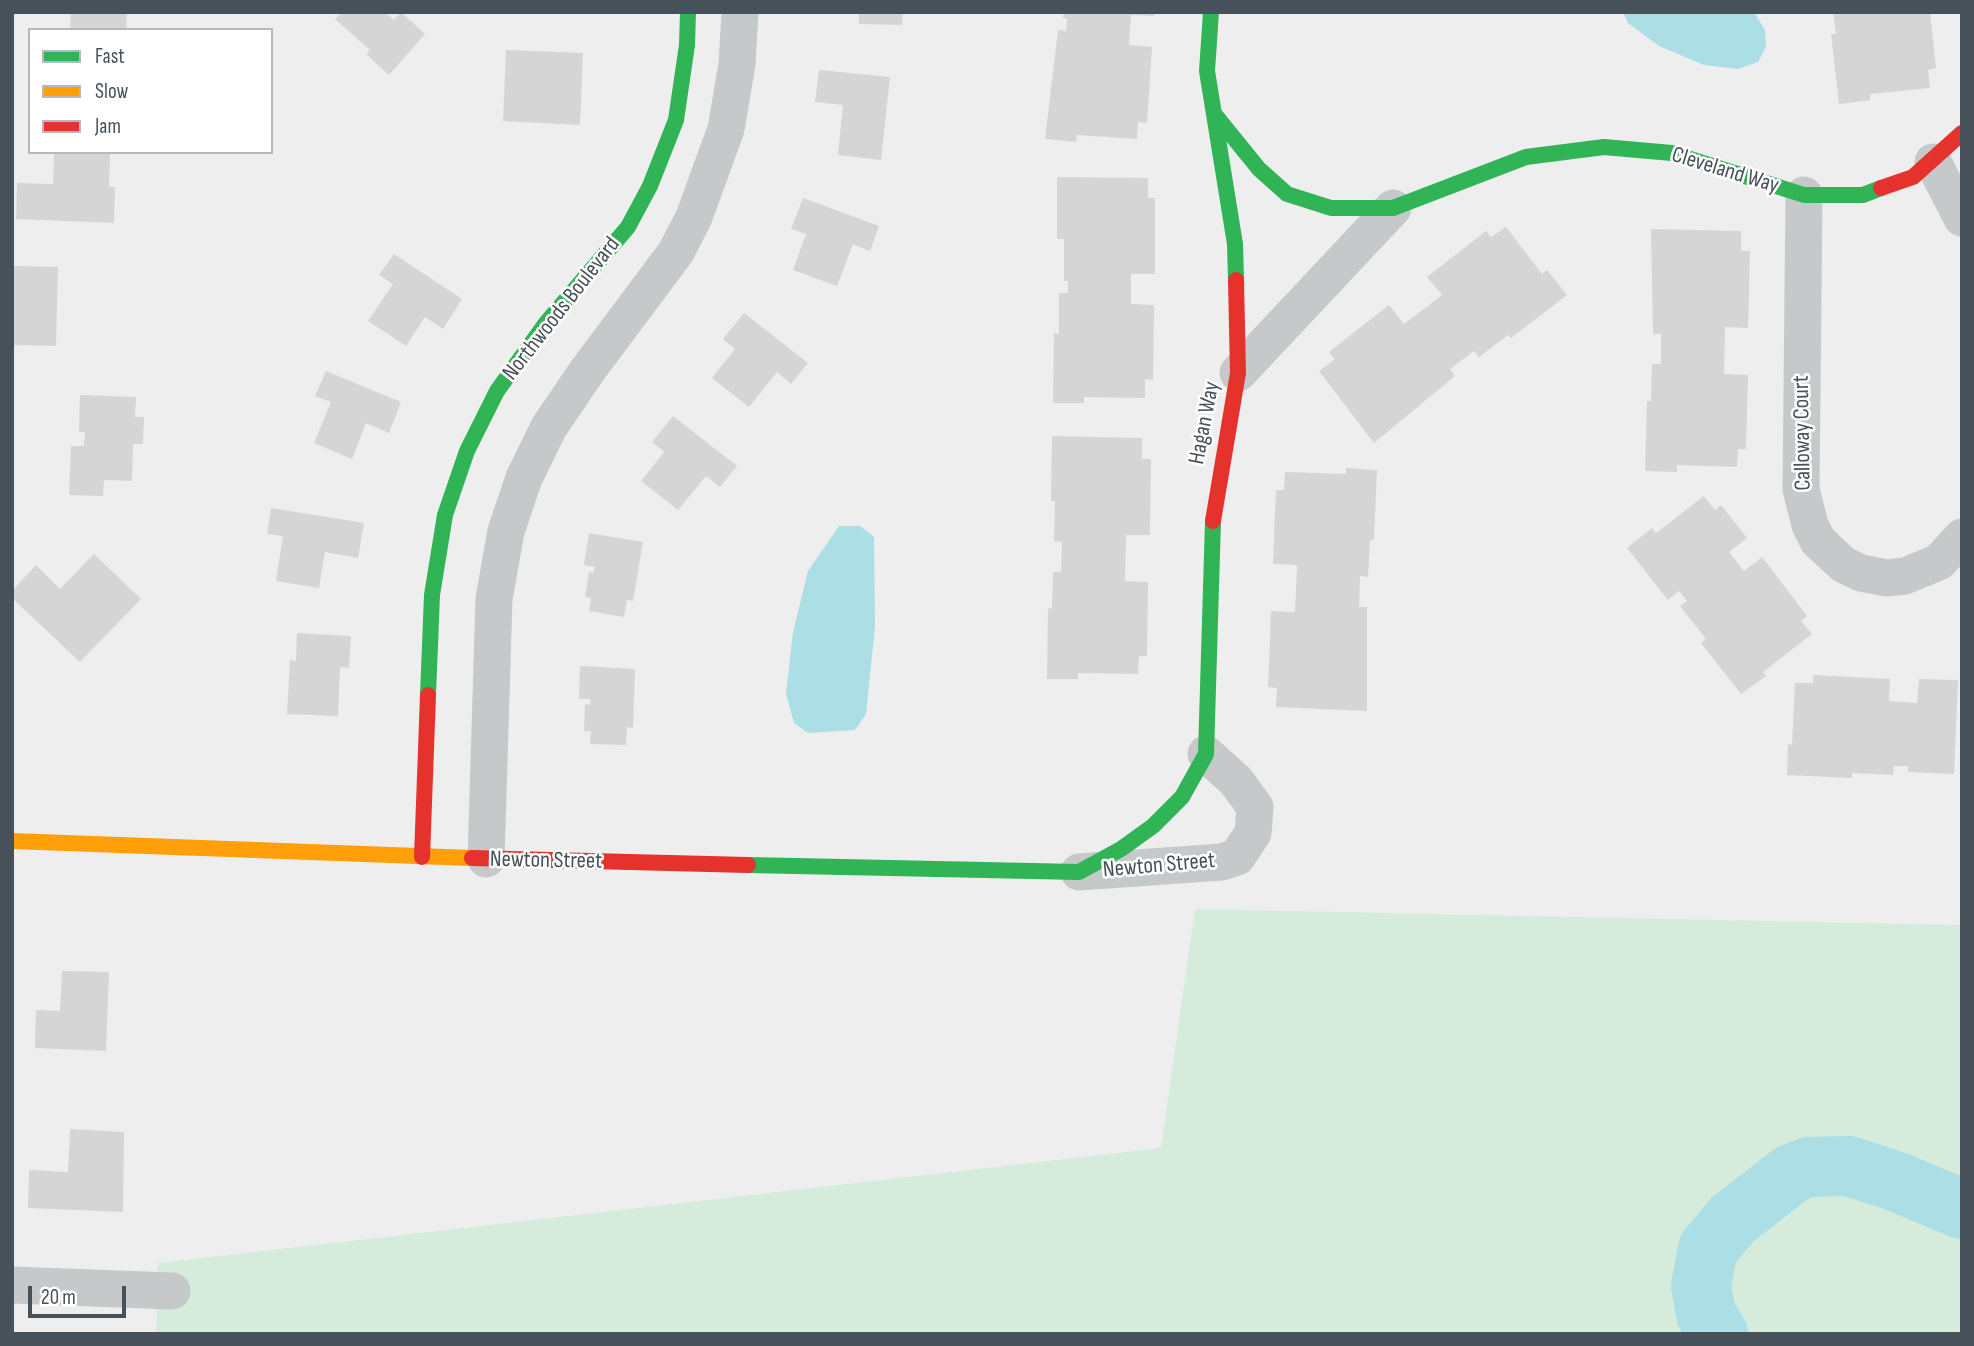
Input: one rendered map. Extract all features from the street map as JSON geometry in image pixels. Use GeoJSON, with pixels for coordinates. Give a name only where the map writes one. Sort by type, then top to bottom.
{"type":"FeatureCollection","features":[{"type":"Feature","properties":{"kind":"street","name":"Northwoods Boulevard"},"geometry":{"type":"LineString","coordinates":[[422,857],[432,595],[445,515],[467,451],[497,391],[546,323],[628,227],[650,186],[676,120],[687,45],[688,12]]}},
{"type":"Feature","properties":{"kind":"street"},"geometry":{"type":"LineString","coordinates":[[486,859],[494,599],[506,531],[524,478],[549,428],[587,370],[669,262],[695,217],[726,129],[737,64],[740,12]]}},
{"type":"Feature","properties":{"kind":"street","name":"Hagan Way"},"geometry":{"type":"LineString","coordinates":[[1153,826],[1182,797],[1206,754],[1211,537],[1223,443],[1238,373],[1236,244],[1207,71],[1211,12]]}},
{"type":"Feature","properties":{"kind":"street","name":"Cleveland Way"},"geometry":{"type":"LineString","coordinates":[[1213,113],[1258,169],[1287,194],[1331,208],[1393,208],[1527,157],[1604,147],[1672,153],[1804,195],[1863,195],[1913,177],[1933,162],[1962,133]]}},
{"type":"Feature","properties":{"kind":"street"},"geometry":{"type":"LineString","coordinates":[[1933,162],[1962,218]]}},
{"type":"Feature","properties":{"kind":"street","name":"Calloway Court"},"geometry":{"type":"LineString","coordinates":[[1804,195],[1801,489],[1810,526],[1818,541],[1844,565],[1861,573],[1887,578],[1905,576],[1939,562],[1962,537]]}},
{"type":"Feature","properties":{"kind":"street","name":"Cleveland Way"},"geometry":{"type":"LineString","coordinates":[[1238,373],[1393,208]]}},
{"type":"Feature","properties":{"kind":"street","name":"Newton Street"},"geometry":{"type":"LineString","coordinates":[[12,841],[486,859],[1079,872],[1222,862],[1237,857],[1253,833],[1255,807],[1236,781],[1206,754]]}},
{"type":"Feature","properties":{"kind":"street","name":"Newton Street"},"geometry":{"type":"LineString","coordinates":[[1079,872],[1121,849],[1153,826]]}},
{"type":"Feature","properties":{"kind":"street"},"geometry":{"type":"LineString","coordinates":[[12,1285],[172,1291]]}},
{"type":"Feature","properties":{"kind":"green space"},"geometry":{"type":"Polygon","coordinates":[[[1195,909],[1962,925],[1962,1334],[156,1334],[158,1263],[1161,1148],[1195,909]]]}},
{"type":"Feature","properties":{"kind":"water"},"geometry":{"type":"Polygon","coordinates":[[[1623,12],[1754,12],[1765,30],[1766,47],[1758,62],[1738,69],[1704,65],[1659,46],[1628,23],[1623,12]]]}},
{"type":"Feature","properties":{"kind":"water"},"geometry":{"type":"Polygon","coordinates":[[[839,526],[860,526],[874,537],[875,627],[866,714],[855,730],[808,733],[794,723],[786,694],[793,632],[808,571],[839,526]]]}},
{"type":"Feature","properties":{"kind":"building"},"geometry":{"type":"Polygon","coordinates":[[[71,12],[127,12],[126,28],[70,28],[71,12]]]}},
{"type":"Feature","properties":{"kind":"building"},"geometry":{"type":"Polygon","coordinates":[[[342,12],[385,12],[394,20],[401,12],[425,34],[389,75],[366,54],[370,50],[335,19],[342,12]]]}},
{"type":"Feature","properties":{"kind":"building"},"geometry":{"type":"Polygon","coordinates":[[[859,12],[903,12],[902,25],[859,24],[859,12]]]}},
{"type":"Feature","properties":{"kind":"building"},"geometry":{"type":"Polygon","coordinates":[[[1064,12],[1154,12],[1154,16],[1131,15],[1129,45],[1152,47],[1147,123],[1138,122],[1137,139],[1077,135],[1076,142],[1045,139],[1058,30],[1066,31],[1067,19],[1063,18],[1064,12]]]}},
{"type":"Feature","properties":{"kind":"building"},"geometry":{"type":"Polygon","coordinates":[[[1833,12],[1930,12],[1936,68],[1928,70],[1930,88],[1870,94],[1870,100],[1839,104],[1831,34],[1836,34],[1833,12]]]}},
{"type":"Feature","properties":{"kind":"building"},"geometry":{"type":"Polygon","coordinates":[[[506,50],[583,53],[580,125],[503,121],[506,50]]]}},
{"type":"Feature","properties":{"kind":"building"},"geometry":{"type":"Polygon","coordinates":[[[819,70],[890,77],[881,160],[838,155],[843,105],[815,102],[819,70]]]}},
{"type":"Feature","properties":{"kind":"building"},"geometry":{"type":"Polygon","coordinates":[[[54,154],[110,154],[109,187],[115,187],[114,223],[16,219],[17,183],[53,184],[54,154]]]}},
{"type":"Feature","properties":{"kind":"building"},"geometry":{"type":"Polygon","coordinates":[[[1057,177],[1148,178],[1148,198],[1155,198],[1155,274],[1131,274],[1131,304],[1154,305],[1153,380],[1145,379],[1145,398],[1084,397],[1084,403],[1053,403],[1054,333],[1059,334],[1059,293],[1068,293],[1068,281],[1064,281],[1064,239],[1057,239],[1057,177]]]}},
{"type":"Feature","properties":{"kind":"building"},"geometry":{"type":"Polygon","coordinates":[[[803,198],[879,226],[870,251],[853,244],[837,286],[793,270],[806,234],[791,229],[803,198]]]}},
{"type":"Feature","properties":{"kind":"building"},"geometry":{"type":"Polygon","coordinates":[[[1506,227],[1542,274],[1547,270],[1567,295],[1511,338],[1508,335],[1479,357],[1474,351],[1450,369],[1455,376],[1374,443],[1319,371],[1335,359],[1329,352],[1389,305],[1404,324],[1442,295],[1427,277],[1486,231],[1491,237],[1506,227]]]}},
{"type":"Feature","properties":{"kind":"building"},"geometry":{"type":"Polygon","coordinates":[[[1651,229],[1741,231],[1741,251],[1750,251],[1748,328],[1725,327],[1724,374],[1748,375],[1746,449],[1738,449],[1737,467],[1677,465],[1677,472],[1645,471],[1647,401],[1651,401],[1652,364],[1661,364],[1661,334],[1653,334],[1651,229]]]}},
{"type":"Feature","properties":{"kind":"building"},"geometry":{"type":"Polygon","coordinates":[[[394,254],[462,299],[443,329],[425,317],[406,346],[368,321],[393,284],[379,275],[394,254]]]}},
{"type":"Feature","properties":{"kind":"building"},"geometry":{"type":"Polygon","coordinates":[[[12,266],[58,267],[56,346],[12,345],[12,266]]]}},
{"type":"Feature","properties":{"kind":"building"},"geometry":{"type":"Polygon","coordinates":[[[744,313],[808,363],[791,384],[777,372],[749,407],[712,378],[735,349],[723,339],[744,313]]]}},
{"type":"Feature","properties":{"kind":"building"},"geometry":{"type":"Polygon","coordinates":[[[326,371],[401,402],[389,433],[366,423],[352,459],[314,443],[331,402],[315,396],[326,371]]]}},
{"type":"Feature","properties":{"kind":"building"},"geometry":{"type":"Polygon","coordinates":[[[80,395],[136,397],[135,417],[144,417],[143,444],[133,444],[132,481],[104,480],[103,496],[69,495],[71,446],[84,446],[85,432],[79,432],[80,395]]]}},
{"type":"Feature","properties":{"kind":"building"},"geometry":{"type":"Polygon","coordinates":[[[673,416],[737,466],[720,487],[706,476],[678,510],[641,481],[664,452],[652,442],[673,416]]]}},
{"type":"Feature","properties":{"kind":"building"},"geometry":{"type":"Polygon","coordinates":[[[1052,436],[1142,438],[1142,459],[1151,459],[1150,535],[1126,535],[1125,581],[1148,582],[1147,656],[1139,656],[1138,674],[1078,673],[1078,679],[1047,679],[1048,608],[1052,609],[1053,572],[1061,572],[1062,542],[1054,541],[1055,501],[1051,501],[1052,436]]]}},
{"type":"Feature","properties":{"kind":"building"},"geometry":{"type":"Polygon","coordinates":[[[1346,468],[1377,470],[1374,539],[1370,540],[1368,577],[1360,576],[1359,607],[1367,607],[1367,711],[1276,707],[1277,688],[1268,687],[1271,611],[1295,612],[1297,565],[1273,564],[1276,490],[1284,490],[1285,472],[1346,474],[1346,468]]]}},
{"type":"Feature","properties":{"kind":"building"},"geometry":{"type":"Polygon","coordinates":[[[1704,496],[1715,510],[1721,505],[1747,538],[1729,552],[1744,571],[1762,557],[1807,616],[1801,621],[1812,634],[1763,672],[1766,676],[1741,694],[1701,643],[1706,639],[1680,606],[1687,601],[1679,591],[1668,600],[1627,548],[1652,528],[1656,533],[1704,496]]]}},
{"type":"Feature","properties":{"kind":"building"},"geometry":{"type":"Polygon","coordinates":[[[271,508],[364,523],[358,558],[325,552],[319,588],[276,581],[283,536],[267,534],[271,508]]]}},
{"type":"Feature","properties":{"kind":"building"},"geometry":{"type":"Polygon","coordinates":[[[589,533],[643,542],[633,601],[627,600],[624,617],[589,611],[591,598],[585,597],[589,572],[593,573],[595,567],[584,565],[589,533]]]}},
{"type":"Feature","properties":{"kind":"building"},"geometry":{"type":"Polygon","coordinates":[[[94,554],[141,599],[80,662],[12,598],[12,591],[36,565],[60,589],[94,554]]]}},
{"type":"Feature","properties":{"kind":"building"},"geometry":{"type":"Polygon","coordinates":[[[297,633],[351,636],[349,668],[340,667],[338,716],[287,714],[290,660],[296,661],[297,633]]]}},
{"type":"Feature","properties":{"kind":"building"},"geometry":{"type":"Polygon","coordinates":[[[580,666],[635,669],[633,728],[627,727],[626,745],[590,744],[591,731],[584,731],[585,704],[590,705],[590,699],[579,699],[580,666]]]}},
{"type":"Feature","properties":{"kind":"building"},"geometry":{"type":"Polygon","coordinates":[[[1813,675],[1890,679],[1889,701],[1917,703],[1919,679],[1958,680],[1954,774],[1908,772],[1908,766],[1894,766],[1893,775],[1852,773],[1852,778],[1787,775],[1788,744],[1792,745],[1795,683],[1813,683],[1813,675]]]}},
{"type":"Feature","properties":{"kind":"building"},"geometry":{"type":"Polygon","coordinates":[[[62,971],[109,972],[106,1051],[35,1048],[36,1010],[60,1011],[62,971]]]}},
{"type":"Feature","properties":{"kind":"building"},"geometry":{"type":"Polygon","coordinates":[[[70,1129],[124,1132],[123,1212],[28,1208],[29,1170],[68,1172],[70,1129]]]}},
{"type":"Feature","properties":{"kind":"waterway"},"geometry":{"type":"LineString","coordinates":[[1718,1334],[1706,1314],[1701,1286],[1708,1249],[1732,1220],[1791,1174],[1808,1167],[1849,1166],[1895,1181],[1962,1209]]}},
{"type":"Feature","properties":{"kind":"traffic: fast"},"geometry":{"type":"LineString","coordinates":[[428,695],[432,595],[445,515],[467,451],[497,391],[546,323],[628,227],[650,186],[676,120],[687,45],[688,12]]}},
{"type":"Feature","properties":{"kind":"traffic: fast"},"geometry":{"type":"LineString","coordinates":[[1211,12],[1207,71],[1235,244],[1236,280]]}},
{"type":"Feature","properties":{"kind":"traffic: fast"},"geometry":{"type":"LineString","coordinates":[[1216,116],[1259,169],[1287,194],[1331,208],[1393,208],[1526,157],[1604,147],[1672,153],[1804,195],[1863,195],[1881,188]]}},
{"type":"Feature","properties":{"kind":"traffic: fast"},"geometry":{"type":"LineString","coordinates":[[748,865],[1079,872],[1121,849],[1153,826],[1182,797],[1206,754],[1213,521]]}},
{"type":"Feature","properties":{"kind":"traffic: slow"},"geometry":{"type":"LineString","coordinates":[[12,841],[472,858]]}},
{"type":"Feature","properties":{"kind":"traffic: jam"},"geometry":{"type":"LineString","coordinates":[[1881,188],[1913,177],[1962,133]]}},
{"type":"Feature","properties":{"kind":"traffic: jam"},"geometry":{"type":"LineString","coordinates":[[1213,521],[1238,373],[1236,280]]}},
{"type":"Feature","properties":{"kind":"traffic: jam"},"geometry":{"type":"LineString","coordinates":[[422,857],[428,695]]}},
{"type":"Feature","properties":{"kind":"traffic: jam"},"geometry":{"type":"LineString","coordinates":[[472,858],[748,865]]}}]}
